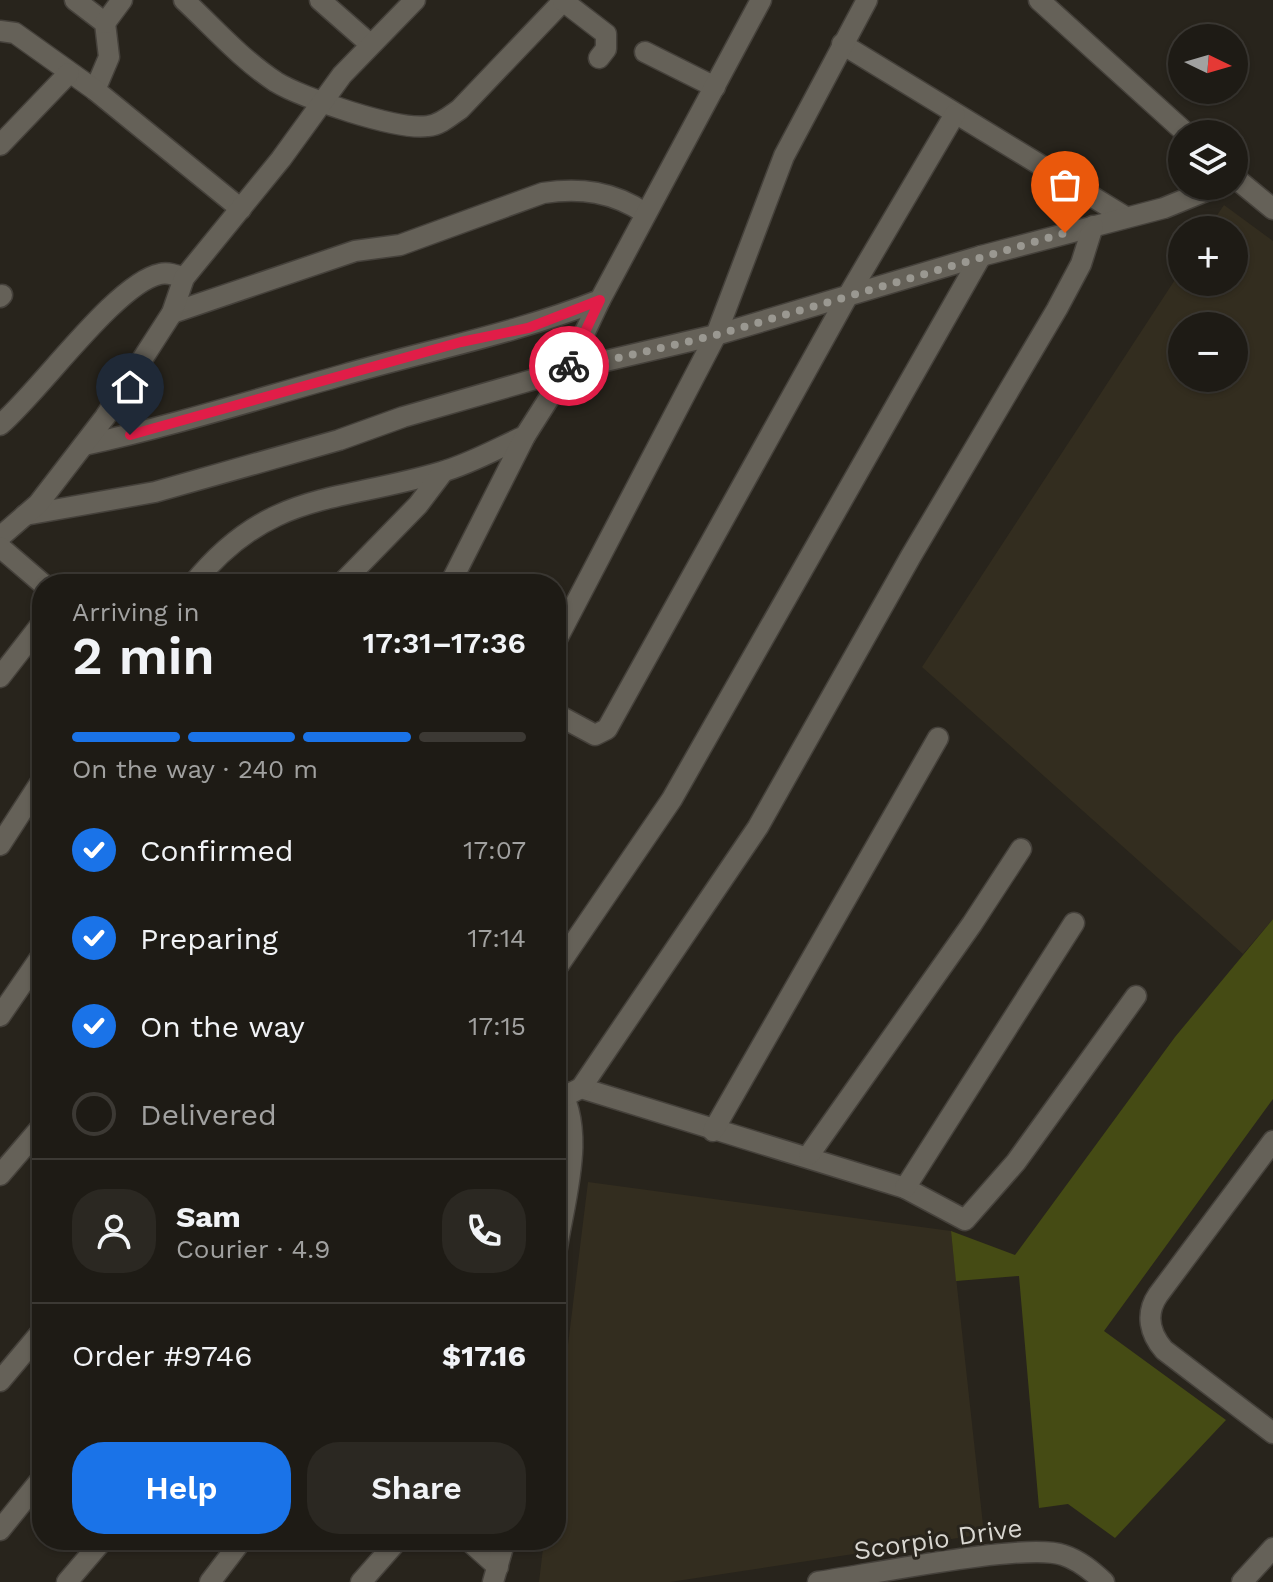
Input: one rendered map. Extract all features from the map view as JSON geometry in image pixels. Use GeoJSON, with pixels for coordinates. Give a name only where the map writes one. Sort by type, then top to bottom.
{"type":"FeatureCollection","features":[{"type":"Feature","properties":{"kind":"street"},"geometry":{"type":"LineString","coordinates":[[75,0],[105,23]]}},
{"type":"Feature","properties":{"kind":"street"},"geometry":{"type":"LineString","coordinates":[[95,90],[109,57],[105,23],[122,0]]}},
{"type":"Feature","properties":{"kind":"street"},"geometry":{"type":"LineString","coordinates":[[184,0],[274,80],[301,96],[324,100],[398,125],[431,126],[460,109],[564,1],[606,34],[606,49],[599,58]]}},
{"type":"Feature","properties":{"kind":"street"},"geometry":{"type":"LineString","coordinates":[[320,0],[370,44]]}},
{"type":"Feature","properties":{"kind":"street"},"geometry":{"type":"LineString","coordinates":[[0,537],[25,515],[84,445],[172,313],[184,278],[370,44],[415,0]]}},
{"type":"Feature","properties":{"kind":"street"},"geometry":{"type":"LineString","coordinates":[[455,574],[525,436],[567,370],[645,213],[761,0]]}},
{"type":"Feature","properties":{"kind":"street"},"geometry":{"type":"LineString","coordinates":[[566,622],[716,335],[784,156],[867,0]]}},
{"type":"Feature","properties":{"kind":"street"},"geometry":{"type":"LineString","coordinates":[[1039,0],[1172,120]]}},
{"type":"Feature","properties":{"kind":"street"},"geometry":{"type":"LineString","coordinates":[[0,31],[15,33],[95,90],[241,209]]}},
{"type":"Feature","properties":{"kind":"street"},"geometry":{"type":"LineString","coordinates":[[842,44],[1124,216]]}},
{"type":"Feature","properties":{"kind":"street"},"geometry":{"type":"LineString","coordinates":[[645,52],[715,87]]}},
{"type":"Feature","properties":{"kind":"street"},"geometry":{"type":"LineString","coordinates":[[0,145],[69,73]]}},
{"type":"Feature","properties":{"kind":"street"},"geometry":{"type":"LineString","coordinates":[[566,719],[595,735],[607,729],[846,299],[955,114]]}},
{"type":"Feature","properties":{"kind":"street"},"geometry":{"type":"LineString","coordinates":[[172,313],[355,251],[400,245],[543,193],[566,190],[605,194],[645,213]]}},
{"type":"Feature","properties":{"kind":"street"},"geometry":{"type":"LineString","coordinates":[[1248,192],[1273,209]]}},
{"type":"Feature","properties":{"kind":"street"},"geometry":{"type":"LineString","coordinates":[[25,515],[155,492],[567,370],[716,335],[1183,200]]}},
{"type":"Feature","properties":{"kind":"street"},"geometry":{"type":"LineString","coordinates":[[566,1150],[570,1117],[567,1089],[758,827],[895,583],[1057,309],[1081,264],[1093,226]]}},
{"type":"Feature","properties":{"kind":"street"},"geometry":{"type":"LineString","coordinates":[[566,954],[672,799],[981,256]]}},
{"type":"Feature","properties":{"kind":"street"},"geometry":{"type":"LineString","coordinates":[[0,425],[26,403],[114,301],[159,274],[184,278]]}},
{"type":"Feature","properties":{"kind":"street"},"geometry":{"type":"LineString","coordinates":[[84,445],[152,430],[342,375],[528,328],[600,300]]}},
{"type":"Feature","properties":{"kind":"street"},"geometry":{"type":"LineString","coordinates":[[202,574],[236,538],[271,516],[316,499],[443,472],[525,436]]}},
{"type":"Feature","properties":{"kind":"street"},"geometry":{"type":"LineString","coordinates":[[351,574],[418,505],[443,472]]}},
{"type":"Feature","properties":{"kind":"street"},"geometry":{"type":"LineString","coordinates":[[0,547],[32,575]]}},
{"type":"Feature","properties":{"kind":"street"},"geometry":{"type":"LineString","coordinates":[[0,677],[32,636]]}},
{"type":"Feature","properties":{"kind":"street"},"geometry":{"type":"LineString","coordinates":[[713,1131],[938,738]]}},
{"type":"Feature","properties":{"kind":"street"},"geometry":{"type":"LineString","coordinates":[[0,845],[32,795]]}},
{"type":"Feature","properties":{"kind":"street"},"geometry":{"type":"LineString","coordinates":[[809,1155],[972,924],[1021,849]]}},
{"type":"Feature","properties":{"kind":"street"},"geometry":{"type":"LineString","coordinates":[[905,1188],[1074,923]]}},
{"type":"Feature","properties":{"kind":"street"},"geometry":{"type":"LineString","coordinates":[[0,1016],[32,970]]}},
{"type":"Feature","properties":{"kind":"street"},"geometry":{"type":"LineString","coordinates":[[567,1089],[809,1155],[905,1188],[961,1221],[968,1219],[1016,1162],[1136,996]]}},
{"type":"Feature","properties":{"kind":"street"},"geometry":{"type":"LineString","coordinates":[[1273,1141],[1158,1295],[1151,1308],[1150,1324],[1155,1340],[1164,1350],[1273,1433]]}},
{"type":"Feature","properties":{"kind":"street"},"geometry":{"type":"LineString","coordinates":[[0,1175],[32,1146]]}},
{"type":"Feature","properties":{"kind":"street"},"geometry":{"type":"LineString","coordinates":[[0,1381],[32,1343]]}},
{"type":"Feature","properties":{"kind":"street"},"geometry":{"type":"LineString","coordinates":[[0,1530],[32,1490]]}},
{"type":"Feature","properties":{"kind":"street"},"geometry":{"type":"LineString","coordinates":[[1242,1582],[1273,1548]]}},
{"type":"Feature","properties":{"kind":"street"},"geometry":{"type":"LineString","coordinates":[[67,1582],[94,1550]]}},
{"type":"Feature","properties":{"kind":"street"},"geometry":{"type":"LineString","coordinates":[[210,1582],[234,1550]]}},
{"type":"Feature","properties":{"kind":"street"},"geometry":{"type":"LineString","coordinates":[[361,1582],[389,1550]]}},
{"type":"Feature","properties":{"kind":"street"},"geometry":{"type":"LineString","coordinates":[[476,1550],[495,1574]]}},
{"type":"Feature","properties":{"kind":"street"},"geometry":{"type":"LineString","coordinates":[[495,1574],[502,1550]]}},
{"type":"Feature","properties":{"kind":"street","name":"Scorpio Drive"},"geometry":{"type":"LineString","coordinates":[[818,1582],[1021,1551],[1062,1554],[1084,1565],[1104,1582]]}},
{"type":"Feature","properties":{"kind":"shaded area"},"geometry":{"type":"Polygon","coordinates":[[[1224,205],[1239,216],[1217,216],[1224,205]]]}},
{"type":"Feature","properties":{"kind":"shaded area"},"geometry":{"type":"Polygon","coordinates":[[[1248,223],[1273,241],[1273,919],[1243,954],[922,667],[1168,290],[1168,296],[1248,296],[1248,223]]]}},
{"type":"Feature","properties":{"kind":"shaded area"},"geometry":{"type":"Polygon","coordinates":[[[588,1182],[951,1231],[984,1534],[670,1582],[539,1582],[543,1550],[566,1550],[566,1361],[588,1182]]]}},
{"type":"Feature","properties":{"kind":"green space"},"geometry":{"type":"Polygon","coordinates":[[[1273,919],[1273,1099],[1104,1331],[1226,1420],[1115,1538],[1068,1504],[1039,1508],[1019,1276],[956,1281],[951,1231],[1015,1255],[1175,1037],[1273,919]]]}},
{"type":"Feature","properties":{"kind":"way so far"},"geometry":{"type":"LineString","coordinates":[[569,366],[567,370],[604,364],[716,335],[1065,233]]}},
{"type":"Feature","properties":{"kind":"route"},"geometry":{"type":"LineString","coordinates":[[130,435],[461,342],[528,328],[600,300],[569,366]]}}]}
